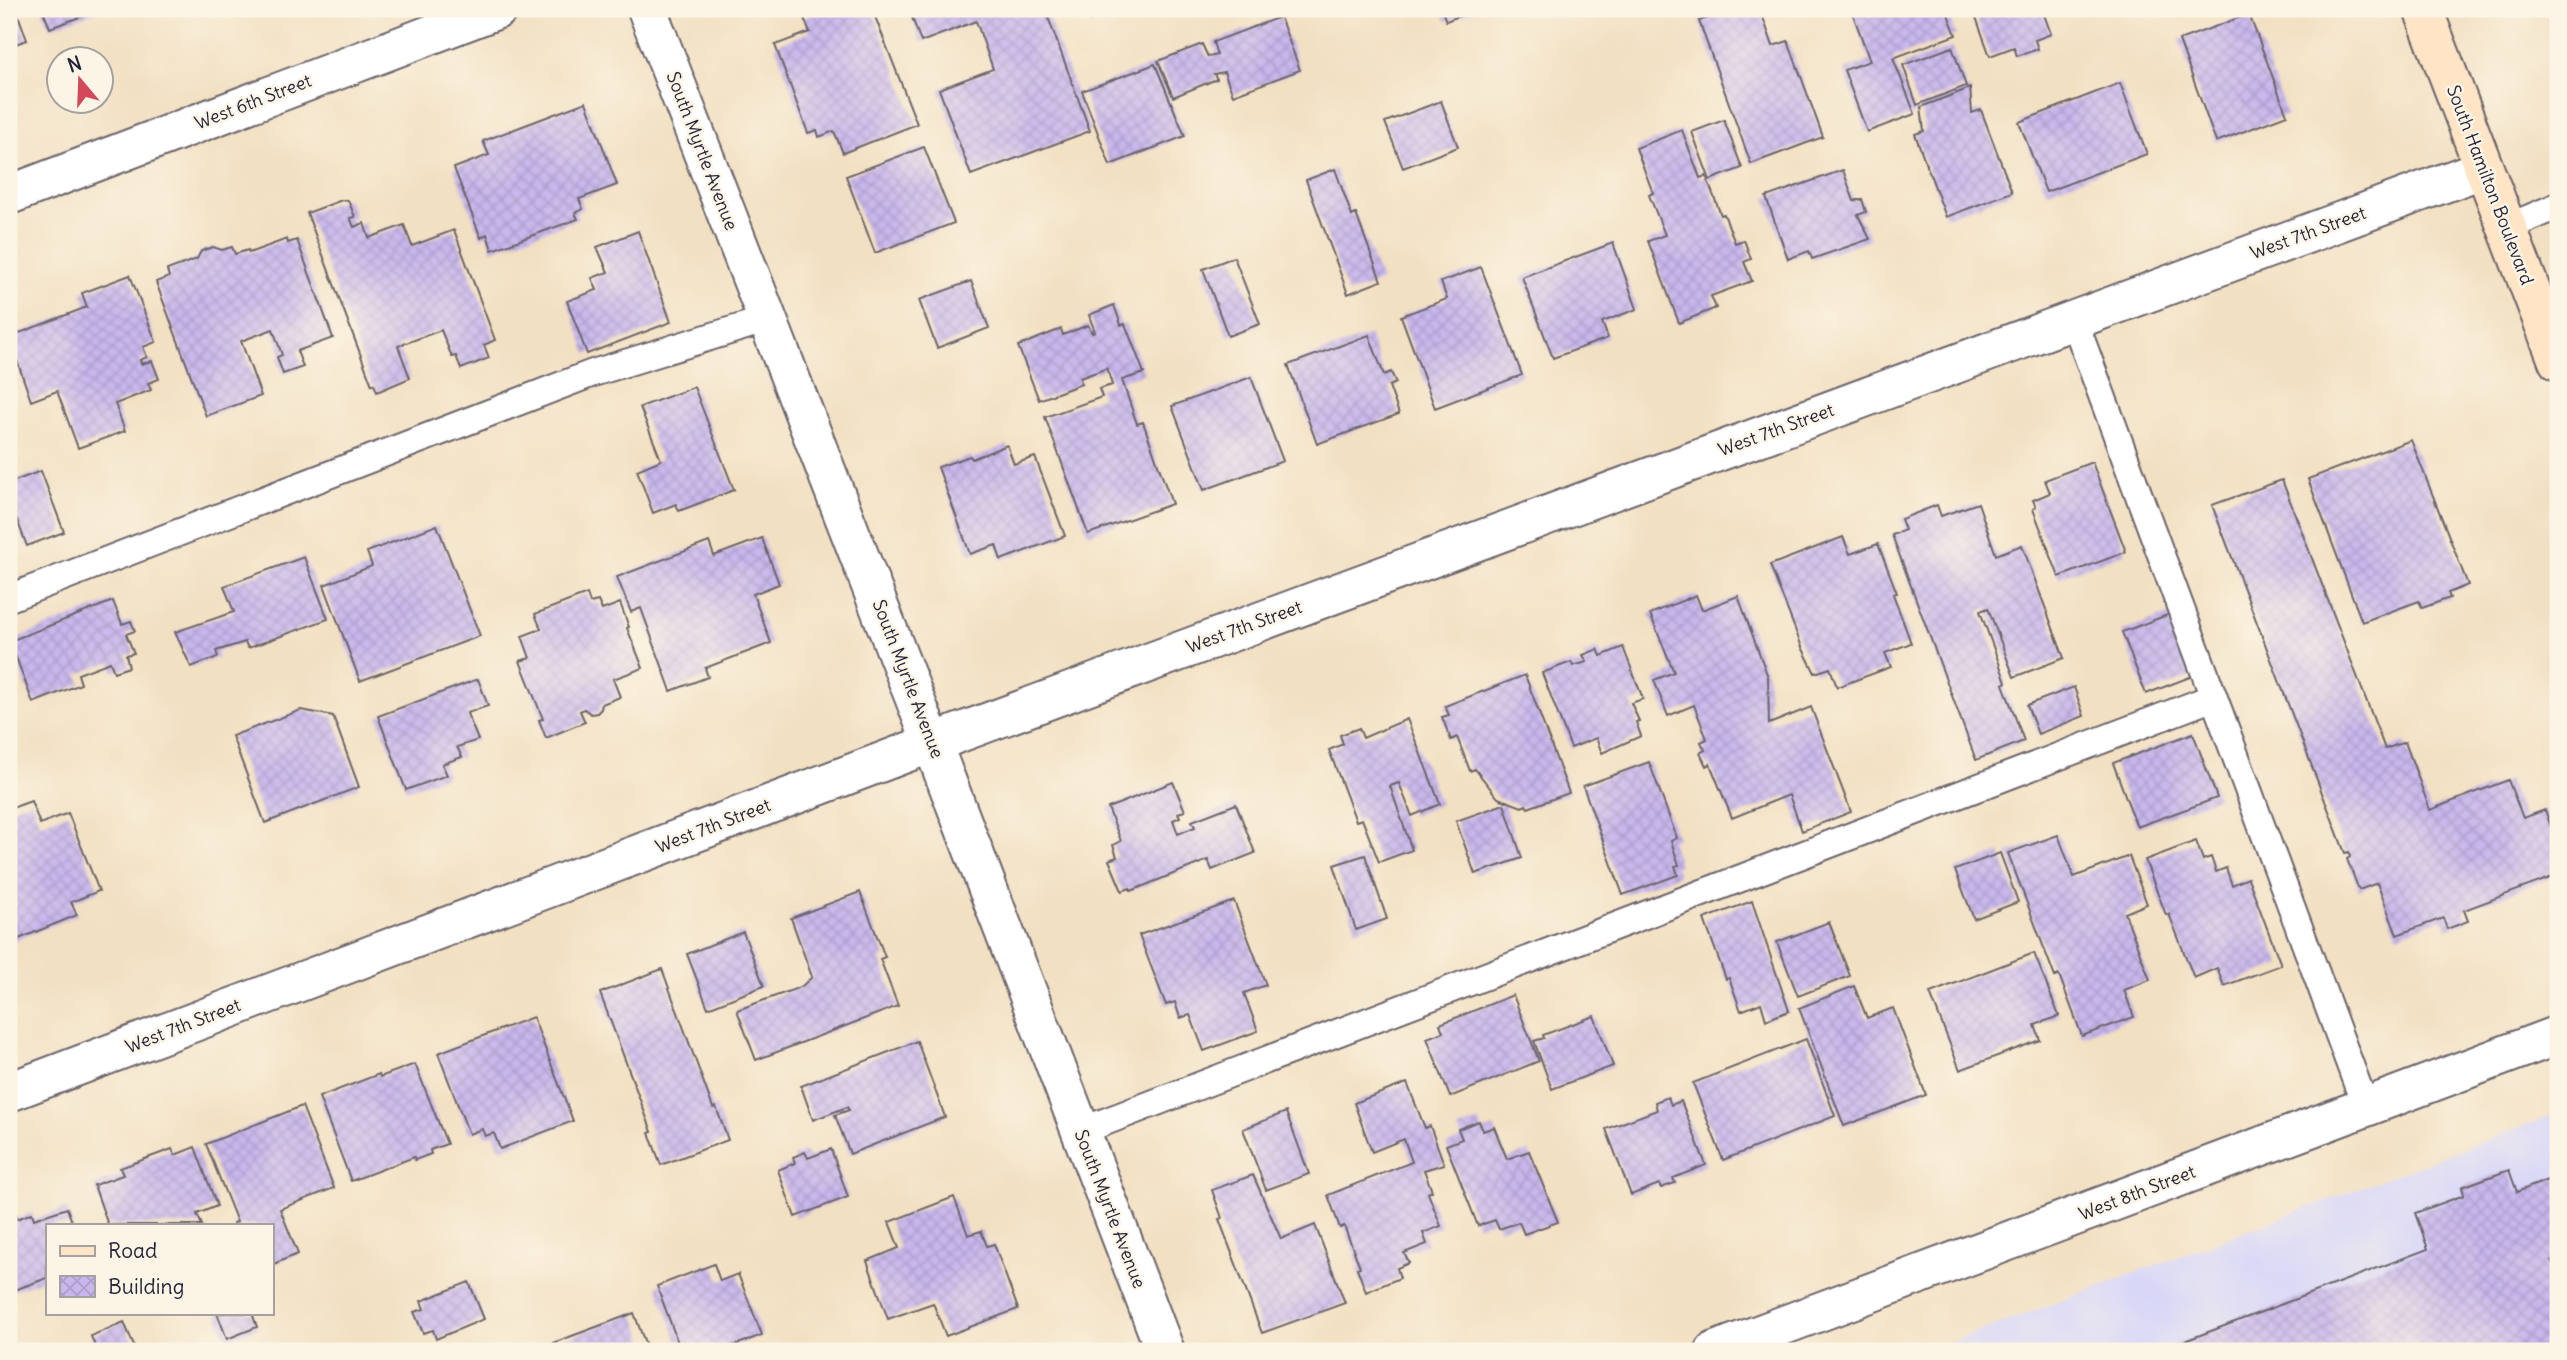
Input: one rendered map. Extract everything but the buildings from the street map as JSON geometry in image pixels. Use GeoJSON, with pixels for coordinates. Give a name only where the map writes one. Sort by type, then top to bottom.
{"type":"FeatureCollection","features":[{"type":"Feature","properties":{"kind":"street","name":"West 6th Street"},"geometry":{"type":"LineString","coordinates":[[9,195],[498,9]]}},
{"type":"Feature","properties":{"kind":"street","name":"South Myrtle Avenue"},"geometry":{"type":"LineString","coordinates":[[647,9],[1165,1351]]}},
{"type":"Feature","properties":{"kind":"street","name":"South Hamilton Boulevard"},"geometry":{"type":"LineString","coordinates":[[2423,9],[2558,362]]}},
{"type":"Feature","properties":{"kind":"street","name":"West 7th Street"},"geometry":{"type":"LineString","coordinates":[[9,1092],[932,743],[2482,169]]}},
{"type":"Feature","properties":{"kind":"street","name":"West 8th Street"},"geometry":{"type":"LineString","coordinates":[[1716,1351],[2558,1035]]}},
{"type":"Feature","properties":{"kind":"lane"},"geometry":{"type":"LineString","coordinates":[[2506,228],[2558,206]]}},
{"type":"Feature","properties":{"kind":"lane"},"geometry":{"type":"LineString","coordinates":[[9,598],[593,373],[768,319]]}},
{"type":"Feature","properties":{"kind":"lane"},"geometry":{"type":"LineString","coordinates":[[2074,320],[2366,1108]]}},
{"type":"Feature","properties":{"kind":"lane"},"geometry":{"type":"LineString","coordinates":[[1081,1131],[2214,697]]}},
{"type":"Feature","properties":{"kind":"shaded area"},"geometry":{"type":"Polygon","coordinates":[[[2558,1113],[2558,1351],[1928,1351],[2558,1113]]]}}]}
